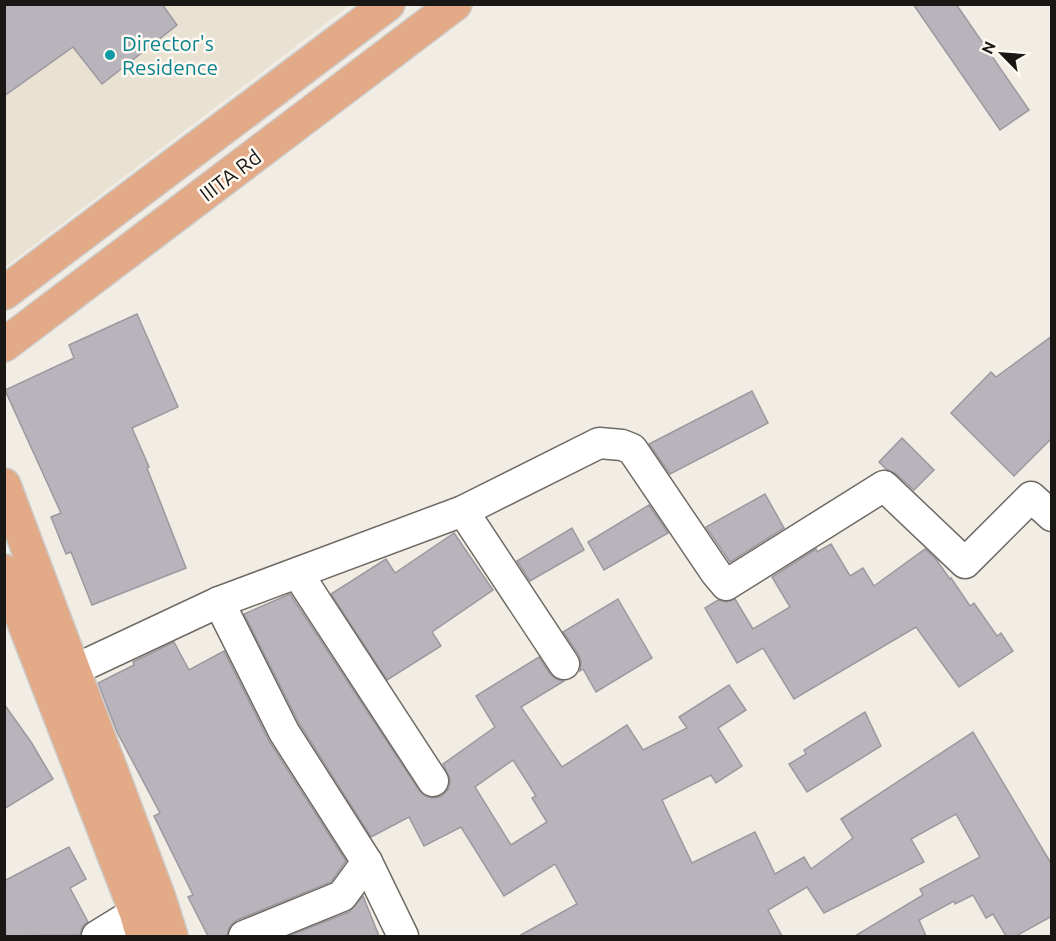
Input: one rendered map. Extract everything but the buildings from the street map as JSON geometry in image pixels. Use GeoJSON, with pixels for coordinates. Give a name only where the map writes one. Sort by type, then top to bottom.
{"type":"FeatureCollection","features":[{"type":"Feature","properties":{"kind":"main road","name":"IIITA Rd"},"geometry":{"type":"LineString","coordinates":[[4,293],[388,4]]}},
{"type":"Feature","properties":{"kind":"main road","name":"IIITA Rd"},"geometry":{"type":"LineString","coordinates":[[4,345],[455,4]]}},
{"type":"Feature","properties":{"kind":"main road"},"geometry":{"type":"LineString","coordinates":[[4,484],[159,898],[171,936]]}},
{"type":"Feature","properties":{"kind":"main road"},"geometry":{"type":"LineString","coordinates":[[4,571],[140,924]]}},
{"type":"Feature","properties":{"kind":"street"},"geometry":{"type":"LineString","coordinates":[[74,670],[219,602],[463,512],[599,443],[622,445],[632,449],[726,585],[884,486],[965,563],[1031,497],[1052,516]]}},
{"type":"Feature","properties":{"kind":"street"},"geometry":{"type":"LineString","coordinates":[[463,512],[564,664]]}},
{"type":"Feature","properties":{"kind":"street"},"geometry":{"type":"LineString","coordinates":[[298,574],[433,781]]}},
{"type":"Feature","properties":{"kind":"street"},"geometry":{"type":"LineString","coordinates":[[219,602],[284,732],[367,862],[403,936]]}},
{"type":"Feature","properties":{"kind":"street"},"geometry":{"type":"LineString","coordinates":[[244,936],[342,896],[367,862]]}},
{"type":"Feature","properties":{"kind":"street"},"geometry":{"type":"LineString","coordinates":[[97,936],[140,924]]}},
{"type":"Feature","properties":{"kind":"shaded area"},"geometry":{"type":"Polygon","coordinates":[[[5,5],[350,5],[5,267],[5,5]]]}},
{"type":"Feature","properties":{"kind":"place","name":"Director's Residence"},"geometry":{"type":"Point","coordinates":[110,55]}}]}
